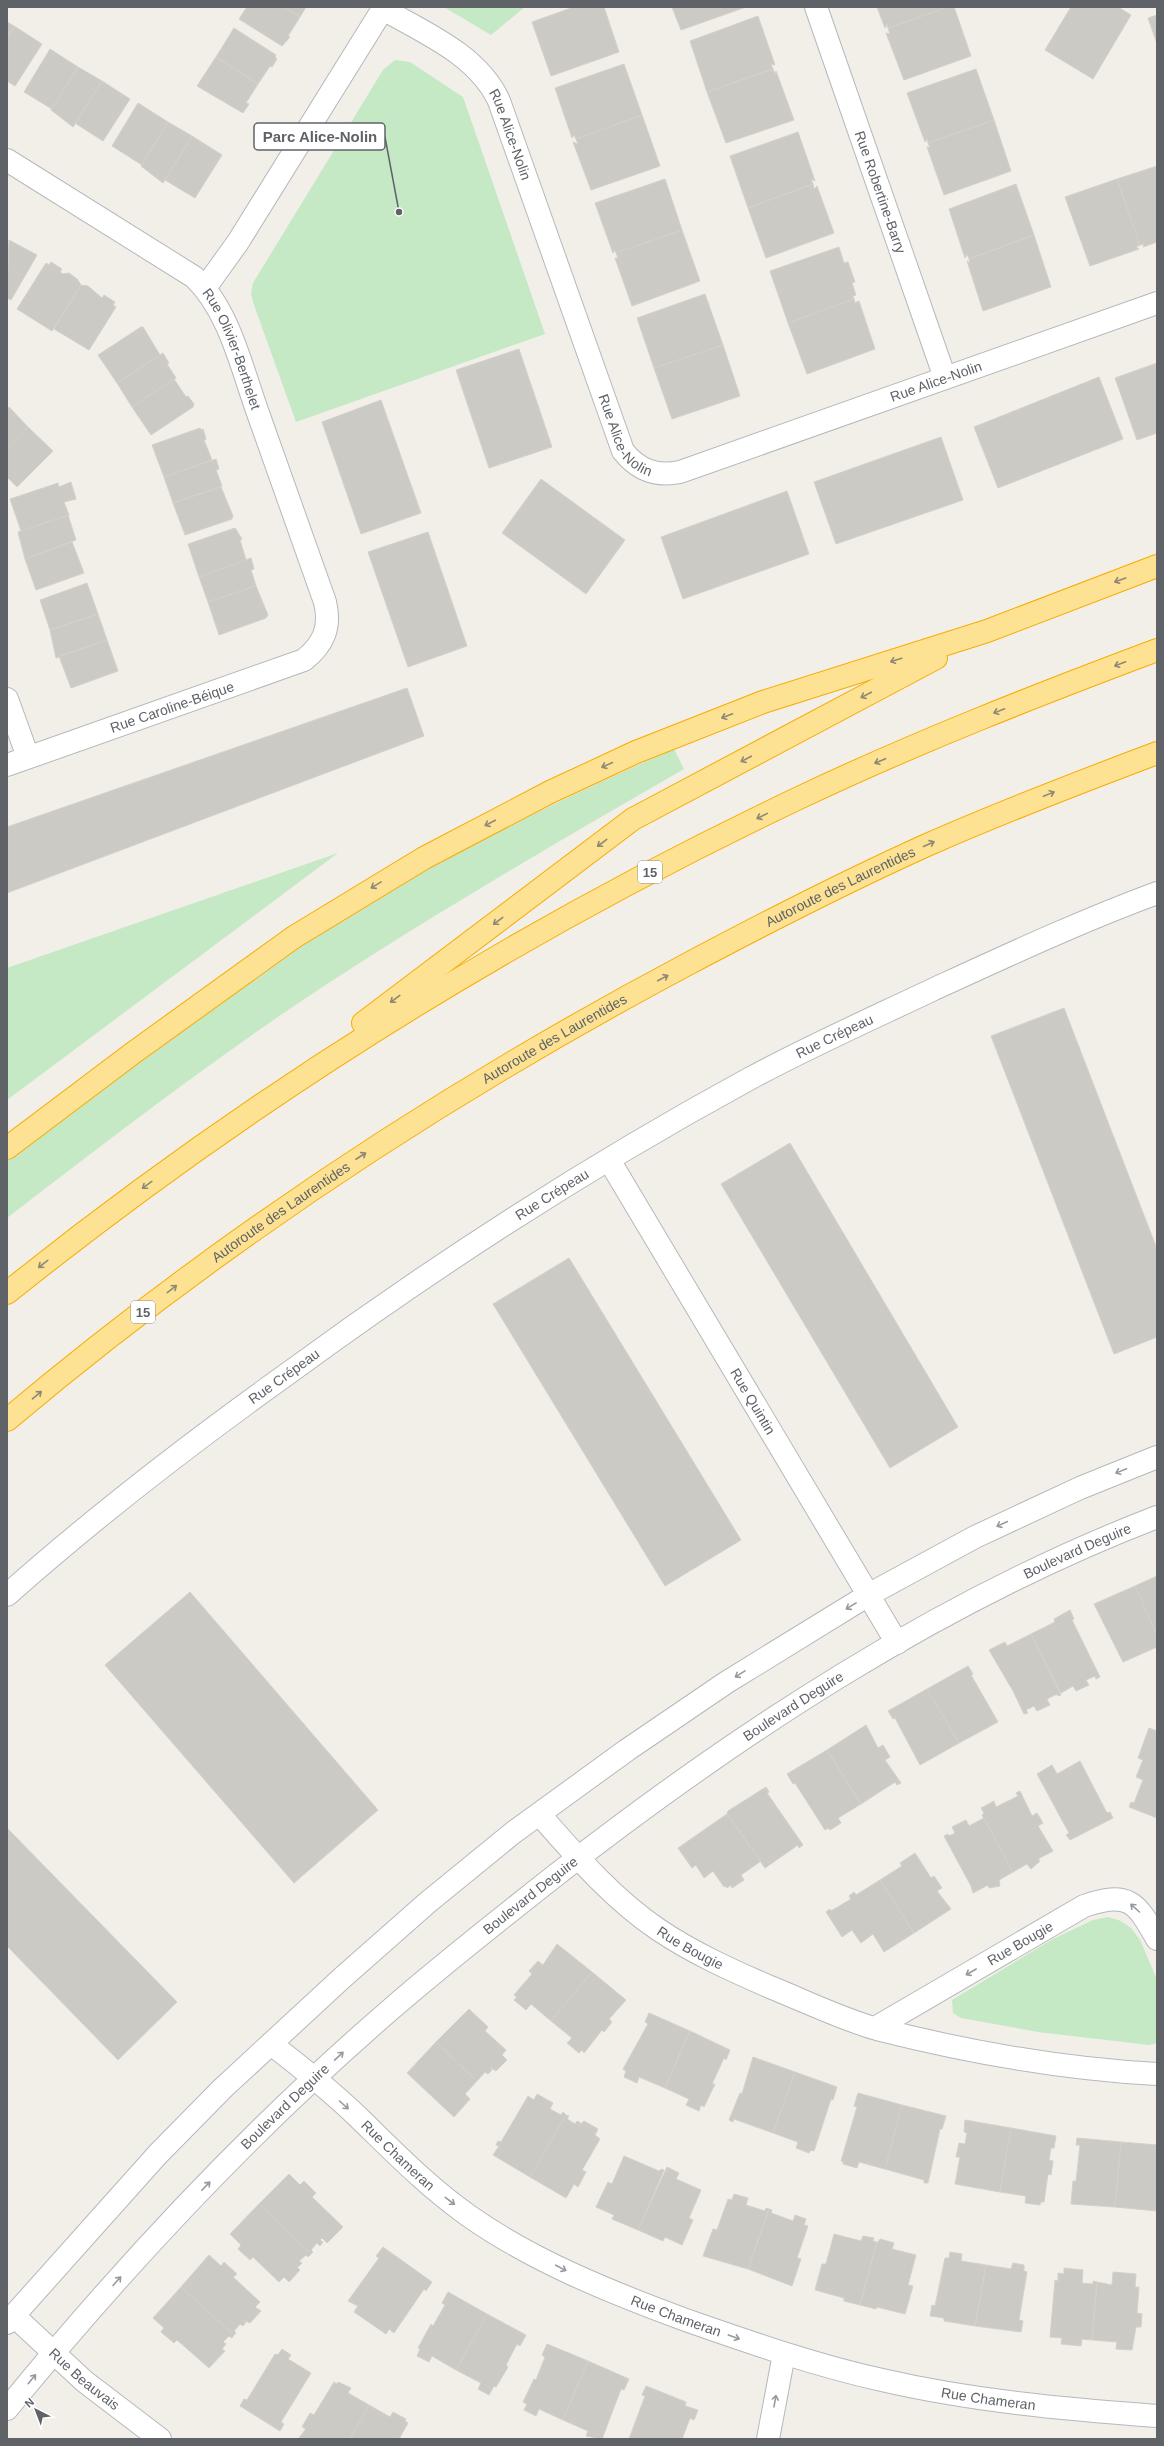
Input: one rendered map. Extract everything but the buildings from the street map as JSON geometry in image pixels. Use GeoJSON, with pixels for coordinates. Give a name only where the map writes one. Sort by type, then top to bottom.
{"type":"FeatureCollection","features":[{"type":"Feature","properties":{"kind":"highway"},"geometry":{"type":"LineString","coordinates":[[7,1148],[140,1048],[294,937],[378,884],[465,836],[590,773],[692,729],[763,702],[987,631],[1157,566]]}},
{"type":"Feature","properties":{"kind":"highway"},"geometry":{"type":"LineString","coordinates":[[179,1162],[633,820],[987,631]]}},
{"type":"Feature","properties":{"kind":"highway","name":"15"},"geometry":{"type":"LineString","coordinates":[[7,1292],[179,1162],[306,1074],[441,990],[642,876],[756,819],[868,766],[1023,701],[1157,650]]}},
{"type":"Feature","properties":{"kind":"highway","name":"Autoroute des Laurentides"},"geometry":{"type":"LineString","coordinates":[[7,1420],[80,1360],[282,1208],[398,1132],[568,1030],[753,930],[870,871],[1002,813],[1157,753]]}},
{"type":"Feature","properties":{"kind":"street","name":"Rue Robertine-Barry"},"geometry":{"type":"LineString","coordinates":[[816,7],[945,378]]}},
{"type":"Feature","properties":{"kind":"street","name":"Rue Alice-Nolin"},"geometry":{"type":"LineString","coordinates":[[384,8],[473,64],[488,81],[494,91],[623,451],[636,465],[657,474],[680,472],[1157,304]]}},
{"type":"Feature","properties":{"kind":"street"},"geometry":{"type":"LineString","coordinates":[[205,288],[238,242],[384,8]]}},
{"type":"Feature","properties":{"kind":"street","name":"Rue Olivier-Berthelet"},"geometry":{"type":"LineString","coordinates":[[7,160],[184,272],[205,288],[223,316],[325,602],[328,621],[325,634]]}},
{"type":"Feature","properties":{"kind":"street","name":"Rue Caroline-Béique"},"geometry":{"type":"LineString","coordinates":[[7,765],[293,665],[312,654],[325,634]]}},
{"type":"Feature","properties":{"kind":"street"},"geometry":{"type":"LineString","coordinates":[[7,699],[28,757]]}},
{"type":"Feature","properties":{"kind":"street","name":"Rue Crépeau"},"geometry":{"type":"LineString","coordinates":[[7,1596],[74,1536],[218,1423],[384,1302],[609,1160],[749,1079],[868,1020],[1000,959],[1157,893]]}},
{"type":"Feature","properties":{"kind":"street","name":"Rue Quintin"},"geometry":{"type":"LineString","coordinates":[[609,1160],[870,1594],[897,1643]]}},
{"type":"Feature","properties":{"kind":"street"},"geometry":{"type":"LineString","coordinates":[[10,2319],[158,2154],[223,2088],[427,1903],[514,1832],[540,1815],[626,1750],[727,1682],[870,1594],[975,1537],[1080,1488],[1157,1457]]}},
{"type":"Feature","properties":{"kind":"street","name":"Boulevard Deguire"},"geometry":{"type":"LineString","coordinates":[[7,2409],[54,2352],[172,2220],[315,2078],[388,2012],[459,1952],[578,1858],[732,1745],[897,1643],[1058,1559],[1157,1517]]}},
{"type":"Feature","properties":{"kind":"street","name":"Rue Bougie"},"geometry":{"type":"LineString","coordinates":[[540,1815],[578,1858],[613,1892],[659,1930],[705,1956],[812,2004],[875,2028],[1004,2056],[1105,2071],[1157,2074]]}},
{"type":"Feature","properties":{"kind":"street","name":"Rue Bougie"},"geometry":{"type":"LineString","coordinates":[[875,2028],[1084,1906],[1104,1899],[1120,1898],[1134,1905],[1145,1918],[1157,1939]]}},
{"type":"Feature","properties":{"kind":"street","name":"Rue Chameran"},"geometry":{"type":"LineString","coordinates":[[270,2044],[315,2078],[430,2186],[471,2217],[517,2245],[574,2274],[636,2302],[784,2354],[881,2380],[951,2394],[1036,2407],[1157,2416]]}},
{"type":"Feature","properties":{"kind":"street","name":"Rue Beauvais"},"geometry":{"type":"LineString","coordinates":[[10,2319],[54,2352],[84,2381],[160,2439]]}},
{"type":"Feature","properties":{"kind":"street"},"geometry":{"type":"LineString","coordinates":[[768,2439],[784,2354]]}},
{"type":"Feature","properties":{"kind":"green space"},"geometry":{"type":"Polygon","coordinates":[[[444,7],[525,7],[491,35],[444,7]]]}},
{"type":"Feature","properties":{"kind":"green space"},"geometry":{"type":"Polygon","coordinates":[[[395,60],[410,62],[463,97],[545,334],[296,422],[254,305],[251,294],[253,283],[383,70],[395,60]]]}},
{"type":"Feature","properties":{"kind":"green space"},"geometry":{"type":"Polygon","coordinates":[[[674,749],[684,769],[538,854],[394,941],[300,1002],[188,1081],[7,1218],[7,1161],[228,995],[303,944],[393,889],[438,864],[531,815],[674,749]]]}},
{"type":"Feature","properties":{"kind":"green space"},"geometry":{"type":"Polygon","coordinates":[[[338,853],[7,1100],[7,968],[338,853]]]}},
{"type":"Feature","properties":{"kind":"green space"},"geometry":{"type":"Polygon","coordinates":[[[1108,1917],[1121,1921],[1131,1928],[1140,1940],[1156,1977],[1157,2043],[1149,2045],[1038,2032],[961,2018],[953,2013],[952,2000],[1053,1939],[1093,1920],[1108,1917]]]}},
{"type":"Feature","properties":{"kind":"place","name":"Parc Alice-Nolin"},"geometry":{"type":"Point","coordinates":[399,212]}}]}
